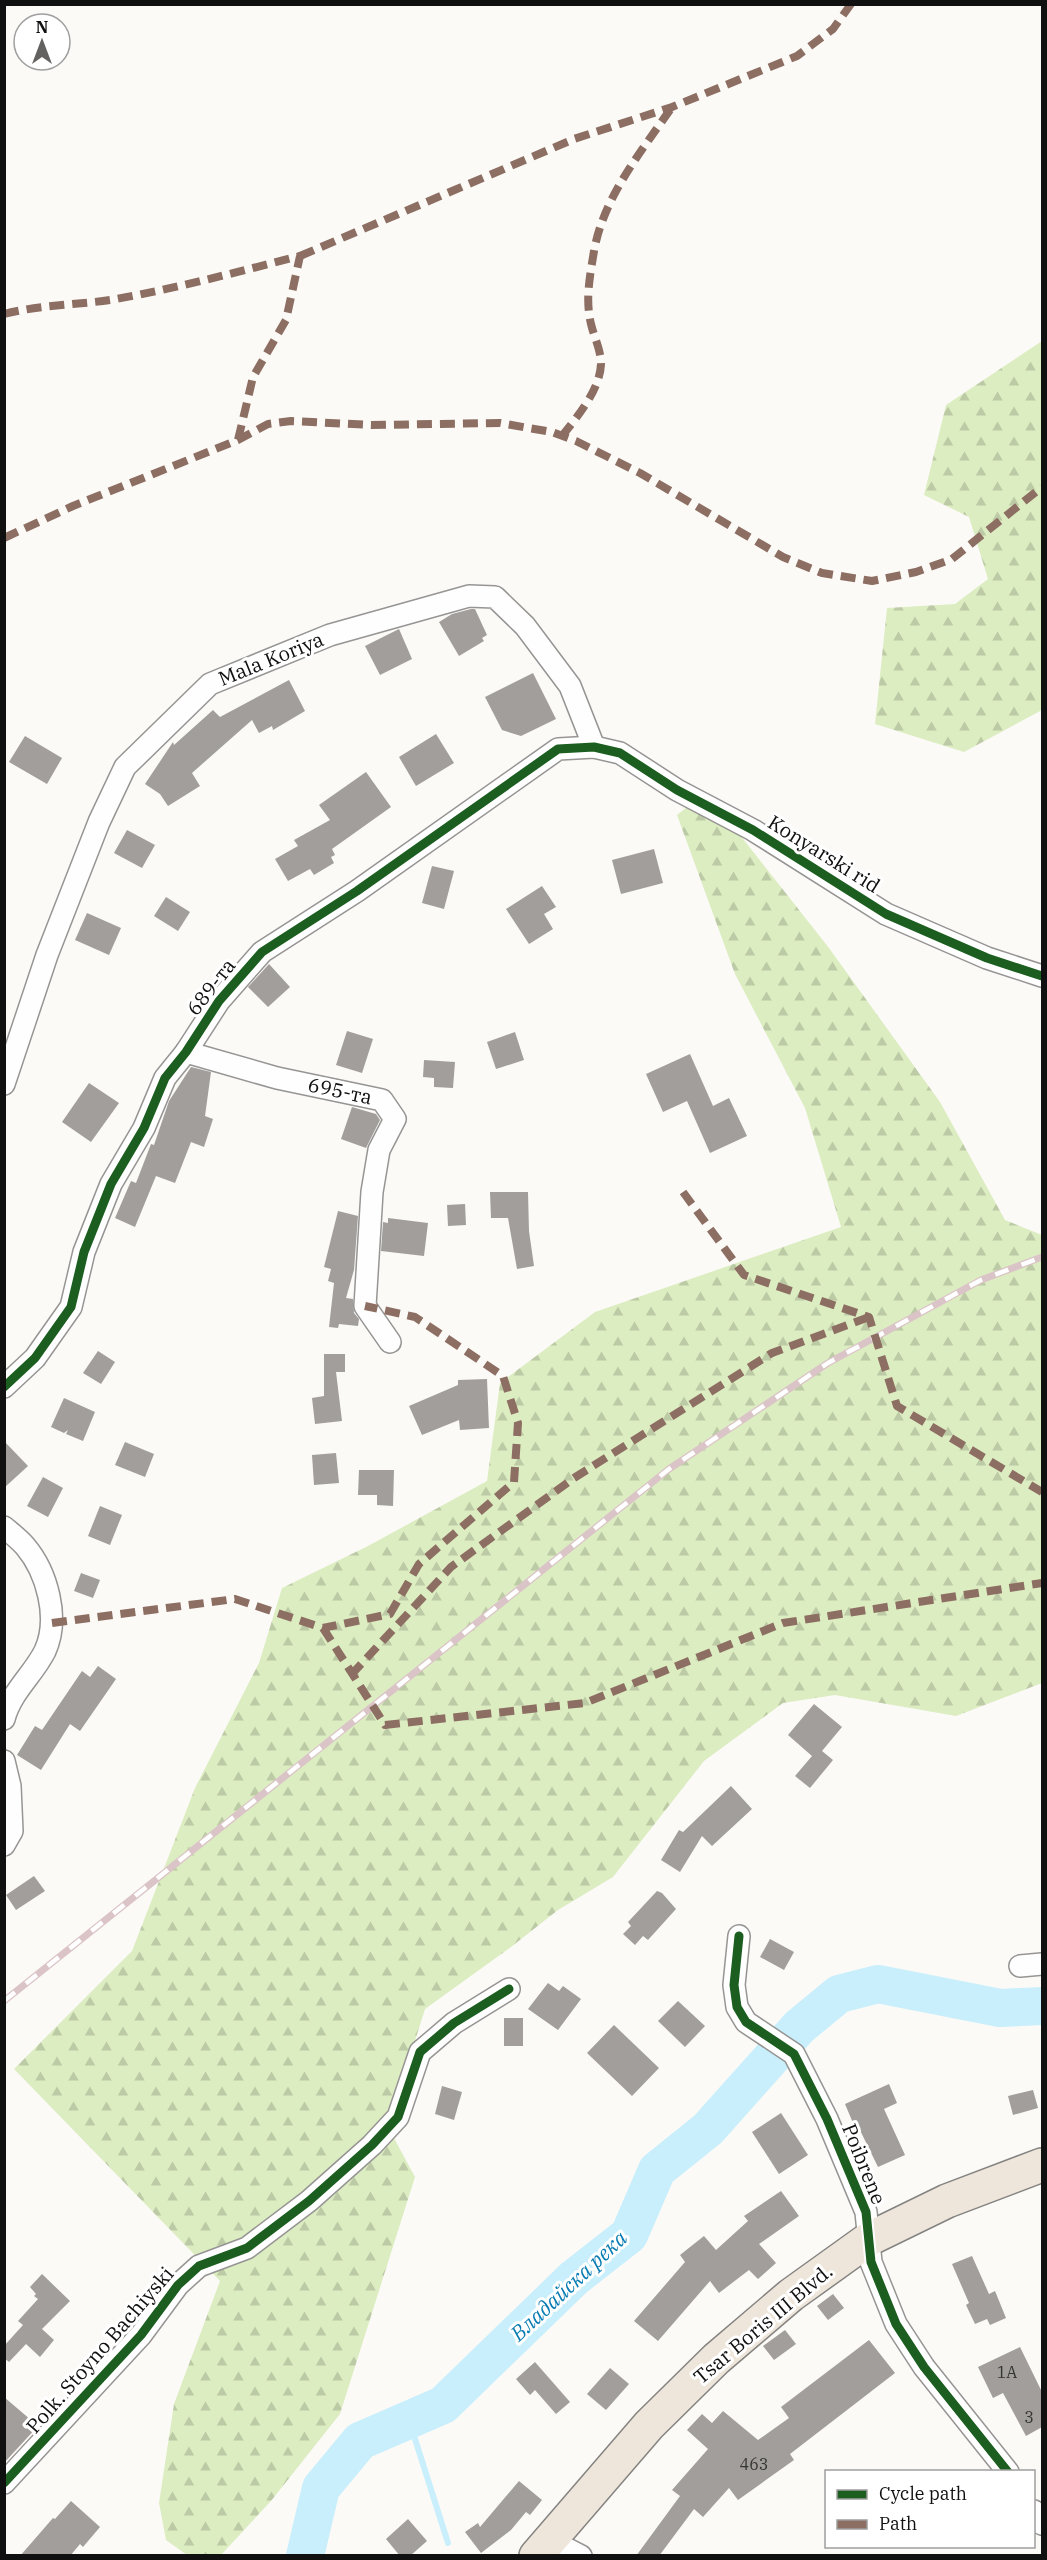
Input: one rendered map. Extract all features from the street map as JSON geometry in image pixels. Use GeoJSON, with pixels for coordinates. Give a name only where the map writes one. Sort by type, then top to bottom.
{"type":"FeatureCollection","features":[{"type":"Feature","properties":{"kind":"main road","name":"Tsar Boris III Blvd."},"geometry":{"type":"LineString","coordinates":[[543,2548],[649,2425],[716,2359],[791,2295],[869,2239],[948,2201],[1042,2165]]}},
{"type":"Feature","properties":{"kind":"street","name":"Mala Koriya"},"geometry":{"type":"LineString","coordinates":[[4,1084],[47,955],[99,822],[124,767],[210,684],[330,635],[469,596],[495,597],[525,626],[570,686],[594,747]]}},
{"type":"Feature","properties":{"kind":"street","name":"Konyarski rid"},"geometry":{"type":"LineString","coordinates":[[594,747],[620,753],[677,790],[753,830],[886,914],[987,958],[1042,975]]}},
{"type":"Feature","properties":{"kind":"street","name":"689-та"},"geometry":{"type":"LineString","coordinates":[[4,1387],[35,1358],[70,1307],[84,1252],[111,1184],[144,1128],[165,1078],[186,1052],[219,1001],[262,952],[357,891],[558,749],[594,747]]}},
{"type":"Feature","properties":{"kind":"street","name":"695-та"},"geometry":{"type":"LineString","coordinates":[[186,1052],[277,1078],[382,1100],[395,1119],[379,1150],[374,1182],[364,1306],[390,1342]]}},
{"type":"Feature","properties":{"kind":"street"},"geometry":{"type":"LineString","coordinates":[[4,1527],[25,1546],[45,1579],[52,1623],[45,1650],[8,1705],[4,1719]]}},
{"type":"Feature","properties":{"kind":"street"},"geometry":{"type":"LineString","coordinates":[[4,1761],[10,1786],[12,1831],[4,1845]]}},
{"type":"Feature","properties":{"kind":"street","name":"Poibrene"},"geometry":{"type":"LineString","coordinates":[[740,1936],[734,1985],[737,2007],[746,2022],[794,2054],[827,2120],[866,2212],[871,2262],[896,2324],[924,2367],[1006,2470]]}},
{"type":"Feature","properties":{"kind":"street"},"geometry":{"type":"LineString","coordinates":[[1020,1966],[1042,1964]]}},
{"type":"Feature","properties":{"kind":"street","name":"Polk. Stoyno Bachiyski"},"geometry":{"type":"LineString","coordinates":[[4,2483],[141,2335],[178,2285],[199,2266],[247,2247],[309,2201],[372,2145],[398,2117],[420,2052],[454,2023],[509,1989]]}},
{"type":"Feature","properties":{"kind":"street"},"geometry":{"type":"LineString","coordinates":[[543,2548],[581,2556]]}},
{"type":"Feature","properties":{"kind":"green space"},"geometry":{"type":"Polygon","coordinates":[[[1042,341],[1042,710],[964,752],[875,724],[887,608],[955,604],[988,579],[969,517],[924,495],[946,405],[1042,341]]]}},
{"type":"Feature","properties":{"kind":"green space"},"geometry":{"type":"Polygon","coordinates":[[[706,792],[829,948],[940,1102],[1005,1220],[1042,1235],[1042,1683],[956,1716],[835,1695],[783,1703],[704,1761],[613,1877],[558,1910],[425,2009],[388,2127],[415,2177],[340,2414],[271,2501],[221,2555],[187,2555],[166,2540],[159,2503],[174,2404],[220,2281],[14,2069],[132,1951],[195,1788],[259,1663],[282,1588],[368,1546],[487,1481],[500,1383],[595,1312],[841,1227],[805,1108],[735,974],[677,815],[706,792]]]}},
{"type":"Feature","properties":{"kind":"building"},"geometry":{"type":"Polygon","coordinates":[[[475,609],[487,635],[482,638],[484,641],[459,656],[439,622],[452,614],[475,609]]]}},
{"type":"Feature","properties":{"kind":"building"},"geometry":{"type":"Polygon","coordinates":[[[399,629],[412,659],[380,675],[365,646],[399,629]]]}},
{"type":"Feature","properties":{"kind":"building"},"geometry":{"type":"Polygon","coordinates":[[[533,673],[556,719],[521,736],[502,730],[485,697],[533,673]]]}},
{"type":"Feature","properties":{"kind":"building"},"geometry":{"type":"Polygon","coordinates":[[[289,680],[305,711],[273,730],[272,726],[259,733],[252,720],[192,773],[200,786],[168,806],[160,794],[145,784],[173,742],[174,745],[213,710],[220,717],[289,680]]]}},
{"type":"Feature","properties":{"kind":"building"},"geometry":{"type":"Polygon","coordinates":[[[436,734],[454,763],[416,786],[399,757],[436,734]]]}},
{"type":"Feature","properties":{"kind":"building"},"geometry":{"type":"Polygon","coordinates":[[[25,736],[62,758],[47,784],[9,762],[25,736]]]}},
{"type":"Feature","properties":{"kind":"building"},"geometry":{"type":"Polygon","coordinates":[[[366,772],[391,807],[332,849],[335,855],[331,857],[334,863],[314,875],[310,869],[288,881],[275,859],[298,846],[294,840],[330,820],[319,805],[366,772]]]}},
{"type":"Feature","properties":{"kind":"building"},"geometry":{"type":"Polygon","coordinates":[[[127,830],[155,845],[142,868],[114,853],[127,830]]]}},
{"type":"Feature","properties":{"kind":"building"},"geometry":{"type":"Polygon","coordinates":[[[654,849],[663,883],[621,894],[612,860],[654,849]]]}},
{"type":"Feature","properties":{"kind":"building"},"geometry":{"type":"Polygon","coordinates":[[[432,866],[454,871],[444,909],[422,903],[432,866]]]}},
{"type":"Feature","properties":{"kind":"building"},"geometry":{"type":"Polygon","coordinates":[[[542,886],[556,907],[544,914],[553,929],[529,944],[506,909],[542,886]]]}},
{"type":"Feature","properties":{"kind":"building"},"geometry":{"type":"Polygon","coordinates":[[[166,897],[190,912],[178,931],[154,916],[166,897]]]}},
{"type":"Feature","properties":{"kind":"building"},"geometry":{"type":"Polygon","coordinates":[[[87,913],[121,928],[109,955],[75,940],[87,913]]]}},
{"type":"Feature","properties":{"kind":"building"},"geometry":{"type":"Polygon","coordinates":[[[269,964],[290,987],[268,1007],[248,987],[269,964]]]}},
{"type":"Feature","properties":{"kind":"building"},"geometry":{"type":"Polygon","coordinates":[[[347,1031],[373,1039],[362,1073],[336,1065],[347,1031]]]}},
{"type":"Feature","properties":{"kind":"building"},"geometry":{"type":"Polygon","coordinates":[[[515,1032],[524,1060],[496,1069],[487,1042],[515,1032]]]}},
{"type":"Feature","properties":{"kind":"building"},"geometry":{"type":"Polygon","coordinates":[[[690,1054],[713,1106],[729,1098],[747,1136],[710,1153],[687,1101],[663,1112],[646,1074],[690,1054]]]}},
{"type":"Feature","properties":{"kind":"building"},"geometry":{"type":"Polygon","coordinates":[[[424,1060],[455,1062],[453,1088],[434,1087],[434,1078],[423,1077],[424,1060]]]}},
{"type":"Feature","properties":{"kind":"building"},"geometry":{"type":"Polygon","coordinates":[[[191,1067],[211,1072],[205,1116],[213,1119],[204,1147],[191,1142],[175,1183],[156,1176],[135,1227],[115,1218],[131,1181],[136,1183],[151,1144],[154,1145],[169,1101],[191,1067]]]}},
{"type":"Feature","properties":{"kind":"building"},"geometry":{"type":"Polygon","coordinates":[[[89,1083],[119,1103],[91,1142],[62,1122],[89,1083]]]}},
{"type":"Feature","properties":{"kind":"building"},"geometry":{"type":"Polygon","coordinates":[[[352,1107],[376,1114],[380,1120],[366,1148],[341,1139],[352,1107]]]}},
{"type":"Feature","properties":{"kind":"building"},"geometry":{"type":"Polygon","coordinates":[[[490,1192],[528,1192],[529,1231],[534,1266],[517,1269],[508,1218],[491,1218],[490,1192]]]}},
{"type":"Feature","properties":{"kind":"building"},"geometry":{"type":"Polygon","coordinates":[[[465,1204],[466,1225],[448,1226],[447,1205],[465,1204]]]}},
{"type":"Feature","properties":{"kind":"building"},"geometry":{"type":"Polygon","coordinates":[[[338,1211],[358,1216],[354,1270],[346,1298],[353,1299],[354,1313],[359,1319],[358,1326],[339,1324],[338,1328],[329,1327],[334,1283],[328,1281],[331,1269],[324,1267],[338,1211]]]}},
{"type":"Feature","properties":{"kind":"building"},"geometry":{"type":"Polygon","coordinates":[[[388,1218],[428,1223],[424,1256],[381,1251],[383,1222],[388,1223],[388,1218]]]}},
{"type":"Feature","properties":{"kind":"building"},"geometry":{"type":"Polygon","coordinates":[[[98,1351],[115,1362],[101,1384],[83,1373],[98,1351]]]}},
{"type":"Feature","properties":{"kind":"building"},"geometry":{"type":"Polygon","coordinates":[[[324,1354],[345,1354],[345,1372],[336,1372],[342,1421],[315,1424],[312,1398],[324,1396],[324,1354]]]}},
{"type":"Feature","properties":{"kind":"building"},"geometry":{"type":"Polygon","coordinates":[[[487,1379],[489,1428],[460,1430],[459,1420],[422,1435],[409,1406],[458,1385],[458,1380],[487,1379]]]}},
{"type":"Feature","properties":{"kind":"building"},"geometry":{"type":"Polygon","coordinates":[[[64,1398],[95,1412],[83,1441],[66,1434],[68,1430],[64,1433],[51,1427],[64,1398]]]}},
{"type":"Feature","properties":{"kind":"building"},"geometry":{"type":"Polygon","coordinates":[[[4,1441],[28,1466],[4,1488],[4,1441]]]}},
{"type":"Feature","properties":{"kind":"building"},"geometry":{"type":"Polygon","coordinates":[[[125,1442],[154,1454],[145,1477],[115,1465],[125,1442]]]}},
{"type":"Feature","properties":{"kind":"building"},"geometry":{"type":"Polygon","coordinates":[[[336,1453],[339,1483],[314,1485],[312,1455],[336,1453]]]}},
{"type":"Feature","properties":{"kind":"building"},"geometry":{"type":"Polygon","coordinates":[[[359,1470],[394,1470],[393,1506],[377,1505],[377,1495],[358,1495],[359,1470]]]}},
{"type":"Feature","properties":{"kind":"building"},"geometry":{"type":"Polygon","coordinates":[[[43,1477],[63,1488],[48,1517],[27,1506],[43,1477]]]}},
{"type":"Feature","properties":{"kind":"building"},"geometry":{"type":"Polygon","coordinates":[[[100,1506],[122,1515],[110,1545],[88,1536],[100,1506]]]}},
{"type":"Feature","properties":{"kind":"building"},"geometry":{"type":"Polygon","coordinates":[[[81,1573],[100,1580],[93,1598],[74,1591],[81,1573]]]}},
{"type":"Feature","properties":{"kind":"building"},"geometry":{"type":"Polygon","coordinates":[[[98,1666],[116,1679],[80,1731],[70,1724],[41,1770],[17,1755],[35,1726],[42,1730],[82,1671],[90,1677],[98,1666]]]}},
{"type":"Feature","properties":{"kind":"building"},"geometry":{"type":"Polygon","coordinates":[[[814,1704],[842,1727],[822,1751],[833,1760],[810,1788],[795,1776],[812,1756],[788,1735],[814,1704]]]}},
{"type":"Feature","properties":{"kind":"building"},"geometry":{"type":"Polygon","coordinates":[[[731,1786],[752,1809],[712,1846],[702,1836],[680,1872],[661,1860],[679,1830],[683,1832],[731,1786]]]}},
{"type":"Feature","properties":{"kind":"building"},"geometry":{"type":"Polygon","coordinates":[[[34,1876],[45,1891],[16,1910],[6,1895],[34,1876]]]}},
{"type":"Feature","properties":{"kind":"building"},"geometry":{"type":"Polygon","coordinates":[[[657,1891],[662,1893],[676,1909],[648,1940],[643,1936],[635,1945],[623,1934],[631,1926],[628,1922],[657,1891]]]}},
{"type":"Feature","properties":{"kind":"building"},"geometry":{"type":"Polygon","coordinates":[[[770,1939],[794,1952],[784,1970],[760,1957],[770,1939]]]}},
{"type":"Feature","properties":{"kind":"building"},"geometry":{"type":"Polygon","coordinates":[[[548,1983],[559,1991],[563,1986],[581,1999],[558,2030],[528,2009],[548,1983]]]}},
{"type":"Feature","properties":{"kind":"building"},"geometry":{"type":"Polygon","coordinates":[[[678,2001],[705,2026],[685,2047],[658,2021],[678,2001]]]}},
{"type":"Feature","properties":{"kind":"building"},"geometry":{"type":"Polygon","coordinates":[[[504,2018],[523,2018],[523,2046],[504,2046],[504,2018]]]}},
{"type":"Feature","properties":{"kind":"building"},"geometry":{"type":"Polygon","coordinates":[[[614,2025],[659,2068],[632,2096],[587,2053],[614,2025]]]}},
{"type":"Feature","properties":{"kind":"building"},"geometry":{"type":"Polygon","coordinates":[[[889,2084],[897,2103],[884,2109],[905,2155],[878,2167],[845,2104],[889,2084]]]}},
{"type":"Feature","properties":{"kind":"building"},"geometry":{"type":"Polygon","coordinates":[[[442,2086],[462,2092],[454,2120],[435,2114],[442,2086]]]}},
{"type":"Feature","properties":{"kind":"building"},"geometry":{"type":"Polygon","coordinates":[[[1033,2090],[1038,2108],[1013,2115],[1008,2096],[1033,2090]]]}},
{"type":"Feature","properties":{"kind":"building"},"geometry":{"type":"Polygon","coordinates":[[[781,2113],[808,2155],[779,2174],[752,2132],[781,2113]]]}},
{"type":"Feature","properties":{"kind":"building"},"geometry":{"type":"Polygon","coordinates":[[[781,2191],[799,2216],[759,2244],[776,2263],[758,2279],[749,2270],[719,2293],[710,2281],[658,2341],[634,2321],[685,2262],[680,2255],[704,2236],[716,2250],[748,2221],[744,2216],[781,2191]]]}},
{"type":"Feature","properties":{"kind":"building"},"geometry":{"type":"Polygon","coordinates":[[[972,2256],[989,2294],[995,2291],[1006,2318],[990,2325],[987,2319],[975,2324],[966,2305],[969,2303],[952,2264],[972,2256]]]}},
{"type":"Feature","properties":{"kind":"building"},"geometry":{"type":"Polygon","coordinates":[[[42,2274],[70,2301],[42,2329],[54,2340],[40,2357],[26,2344],[9,2362],[4,2358],[4,2346],[23,2325],[18,2321],[38,2299],[30,2287],[42,2274]]]}},
{"type":"Feature","properties":{"kind":"building"},"geometry":{"type":"Polygon","coordinates":[[[833,2294],[844,2308],[828,2320],[817,2306],[833,2294]]]}},
{"type":"Feature","properties":{"kind":"building"},"geometry":{"type":"Polygon","coordinates":[[[785,2330],[796,2344],[774,2360],[763,2346],[785,2330]]]}},
{"type":"Feature","properties":{"kind":"building"},"geometry":{"type":"Polygon","coordinates":[[[869,2340],[895,2373],[790,2454],[794,2460],[738,2500],[729,2488],[703,2517],[694,2509],[659,2556],[636,2556],[680,2496],[672,2490],[708,2449],[687,2430],[702,2414],[712,2423],[723,2411],[758,2440],[789,2418],[781,2407],[869,2340]]]}},
{"type":"Feature","properties":{"kind":"building"},"geometry":{"type":"Polygon","coordinates":[[[1020,2347],[1042,2392],[1042,2427],[1026,2436],[1003,2393],[993,2398],[978,2367],[1020,2347]]]}},
{"type":"Feature","properties":{"kind":"building"},"geometry":{"type":"Polygon","coordinates":[[[535,2362],[570,2402],[556,2414],[535,2390],[530,2395],[516,2379],[535,2362]]]}},
{"type":"Feature","properties":{"kind":"building"},"geometry":{"type":"Polygon","coordinates":[[[610,2368],[629,2384],[606,2410],[587,2394],[610,2368]]]}},
{"type":"Feature","properties":{"kind":"building"},"geometry":{"type":"Polygon","coordinates":[[[4,2397],[38,2426],[4,2463],[4,2397]]]}},
{"type":"Feature","properties":{"kind":"building"},"geometry":{"type":"Polygon","coordinates":[[[519,2481],[542,2500],[530,2515],[526,2512],[511,2530],[481,2553],[465,2532],[478,2523],[480,2527],[519,2481]]]}},
{"type":"Feature","properties":{"kind":"building"},"geometry":{"type":"Polygon","coordinates":[[[71,2501],[100,2527],[83,2547],[80,2544],[70,2556],[20,2556],[53,2518],[55,2519],[71,2501]]]}},
{"type":"Feature","properties":{"kind":"building"},"geometry":{"type":"Polygon","coordinates":[[[408,2519],[427,2541],[410,2556],[400,2556],[386,2539],[408,2519]]]}},
{"type":"Feature","properties":{"kind":"waterway","name":"Владайска река"},"geometry":{"type":"LineString","coordinates":[[305,2556],[321,2488],[360,2441],[443,2405],[574,2278],[629,2235],[657,2170],[708,2129],[799,2027],[839,1994],[878,1984],[1000,2008],[1042,2006]]}},
{"type":"Feature","properties":{"kind":"waterway"},"geometry":{"type":"LineString","coordinates":[[409,2420],[448,2543]]}},
{"type":"Feature","properties":{"kind":"railway"},"geometry":{"type":"LineString","coordinates":[[4,2001],[669,1469],[828,1363],[981,1280],[1042,1257]]}},
{"type":"Feature","properties":{"kind":"marked path"},"geometry":{"type":"LineString","coordinates":[[300,256],[574,139],[672,107],[797,56],[833,29],[851,4]]}},
{"type":"Feature","properties":{"kind":"marked path"},"geometry":{"type":"LineString","coordinates":[[562,436],[587,403],[600,374],[601,359],[589,315],[588,297],[592,260],[599,231],[625,175],[672,107]]}},
{"type":"Feature","properties":{"kind":"marked path"},"geometry":{"type":"LineString","coordinates":[[4,314],[134,296],[300,256],[286,320],[253,377],[238,440]]}},
{"type":"Feature","properties":{"kind":"marked path"},"geometry":{"type":"LineString","coordinates":[[4,538],[73,506],[238,440],[268,424],[291,421],[371,425],[500,423],[552,432],[576,441],[640,473],[783,557],[822,573],[872,581],[916,572],[952,559],[1042,487]]}},
{"type":"Feature","properties":{"kind":"marked path"},"geometry":{"type":"LineString","coordinates":[[683,1192],[744,1275],[869,1317],[897,1406],[1042,1492]]}},
{"type":"Feature","properties":{"kind":"marked path"},"geometry":{"type":"LineString","coordinates":[[52,1623],[235,1599],[323,1628],[390,1614],[419,1564],[514,1482],[518,1423],[503,1376],[415,1317],[365,1306]]}},
{"type":"Feature","properties":{"kind":"marked path"},"geometry":{"type":"LineString","coordinates":[[351,1675],[451,1567],[574,1478],[772,1353],[869,1317]]}},
{"type":"Feature","properties":{"kind":"marked path"},"geometry":{"type":"LineString","coordinates":[[323,1628],[385,1725],[585,1703],[783,1623],[1042,1583]]}},
{"type":"Feature","properties":{"kind":"cycle path"},"geometry":{"type":"LineString","coordinates":[[4,1387],[35,1358],[71,1307],[84,1252],[111,1184],[144,1128],[165,1078],[186,1052],[219,1001],[262,952],[357,891],[558,749],[594,747],[620,753],[677,790],[753,830],[886,914],[987,958],[1042,976]]}},
{"type":"Feature","properties":{"kind":"cycle path"},"geometry":{"type":"LineString","coordinates":[[739,1936],[734,1985],[737,2007],[746,2022],[794,2054],[827,2119],[866,2212],[871,2262],[896,2324],[924,2367],[1006,2470]]}},
{"type":"Feature","properties":{"kind":"cycle path"},"geometry":{"type":"LineString","coordinates":[[4,2483],[141,2335],[178,2285],[199,2266],[247,2248],[309,2201],[372,2145],[398,2117],[420,2052],[454,2023],[509,1989]]}}]}
